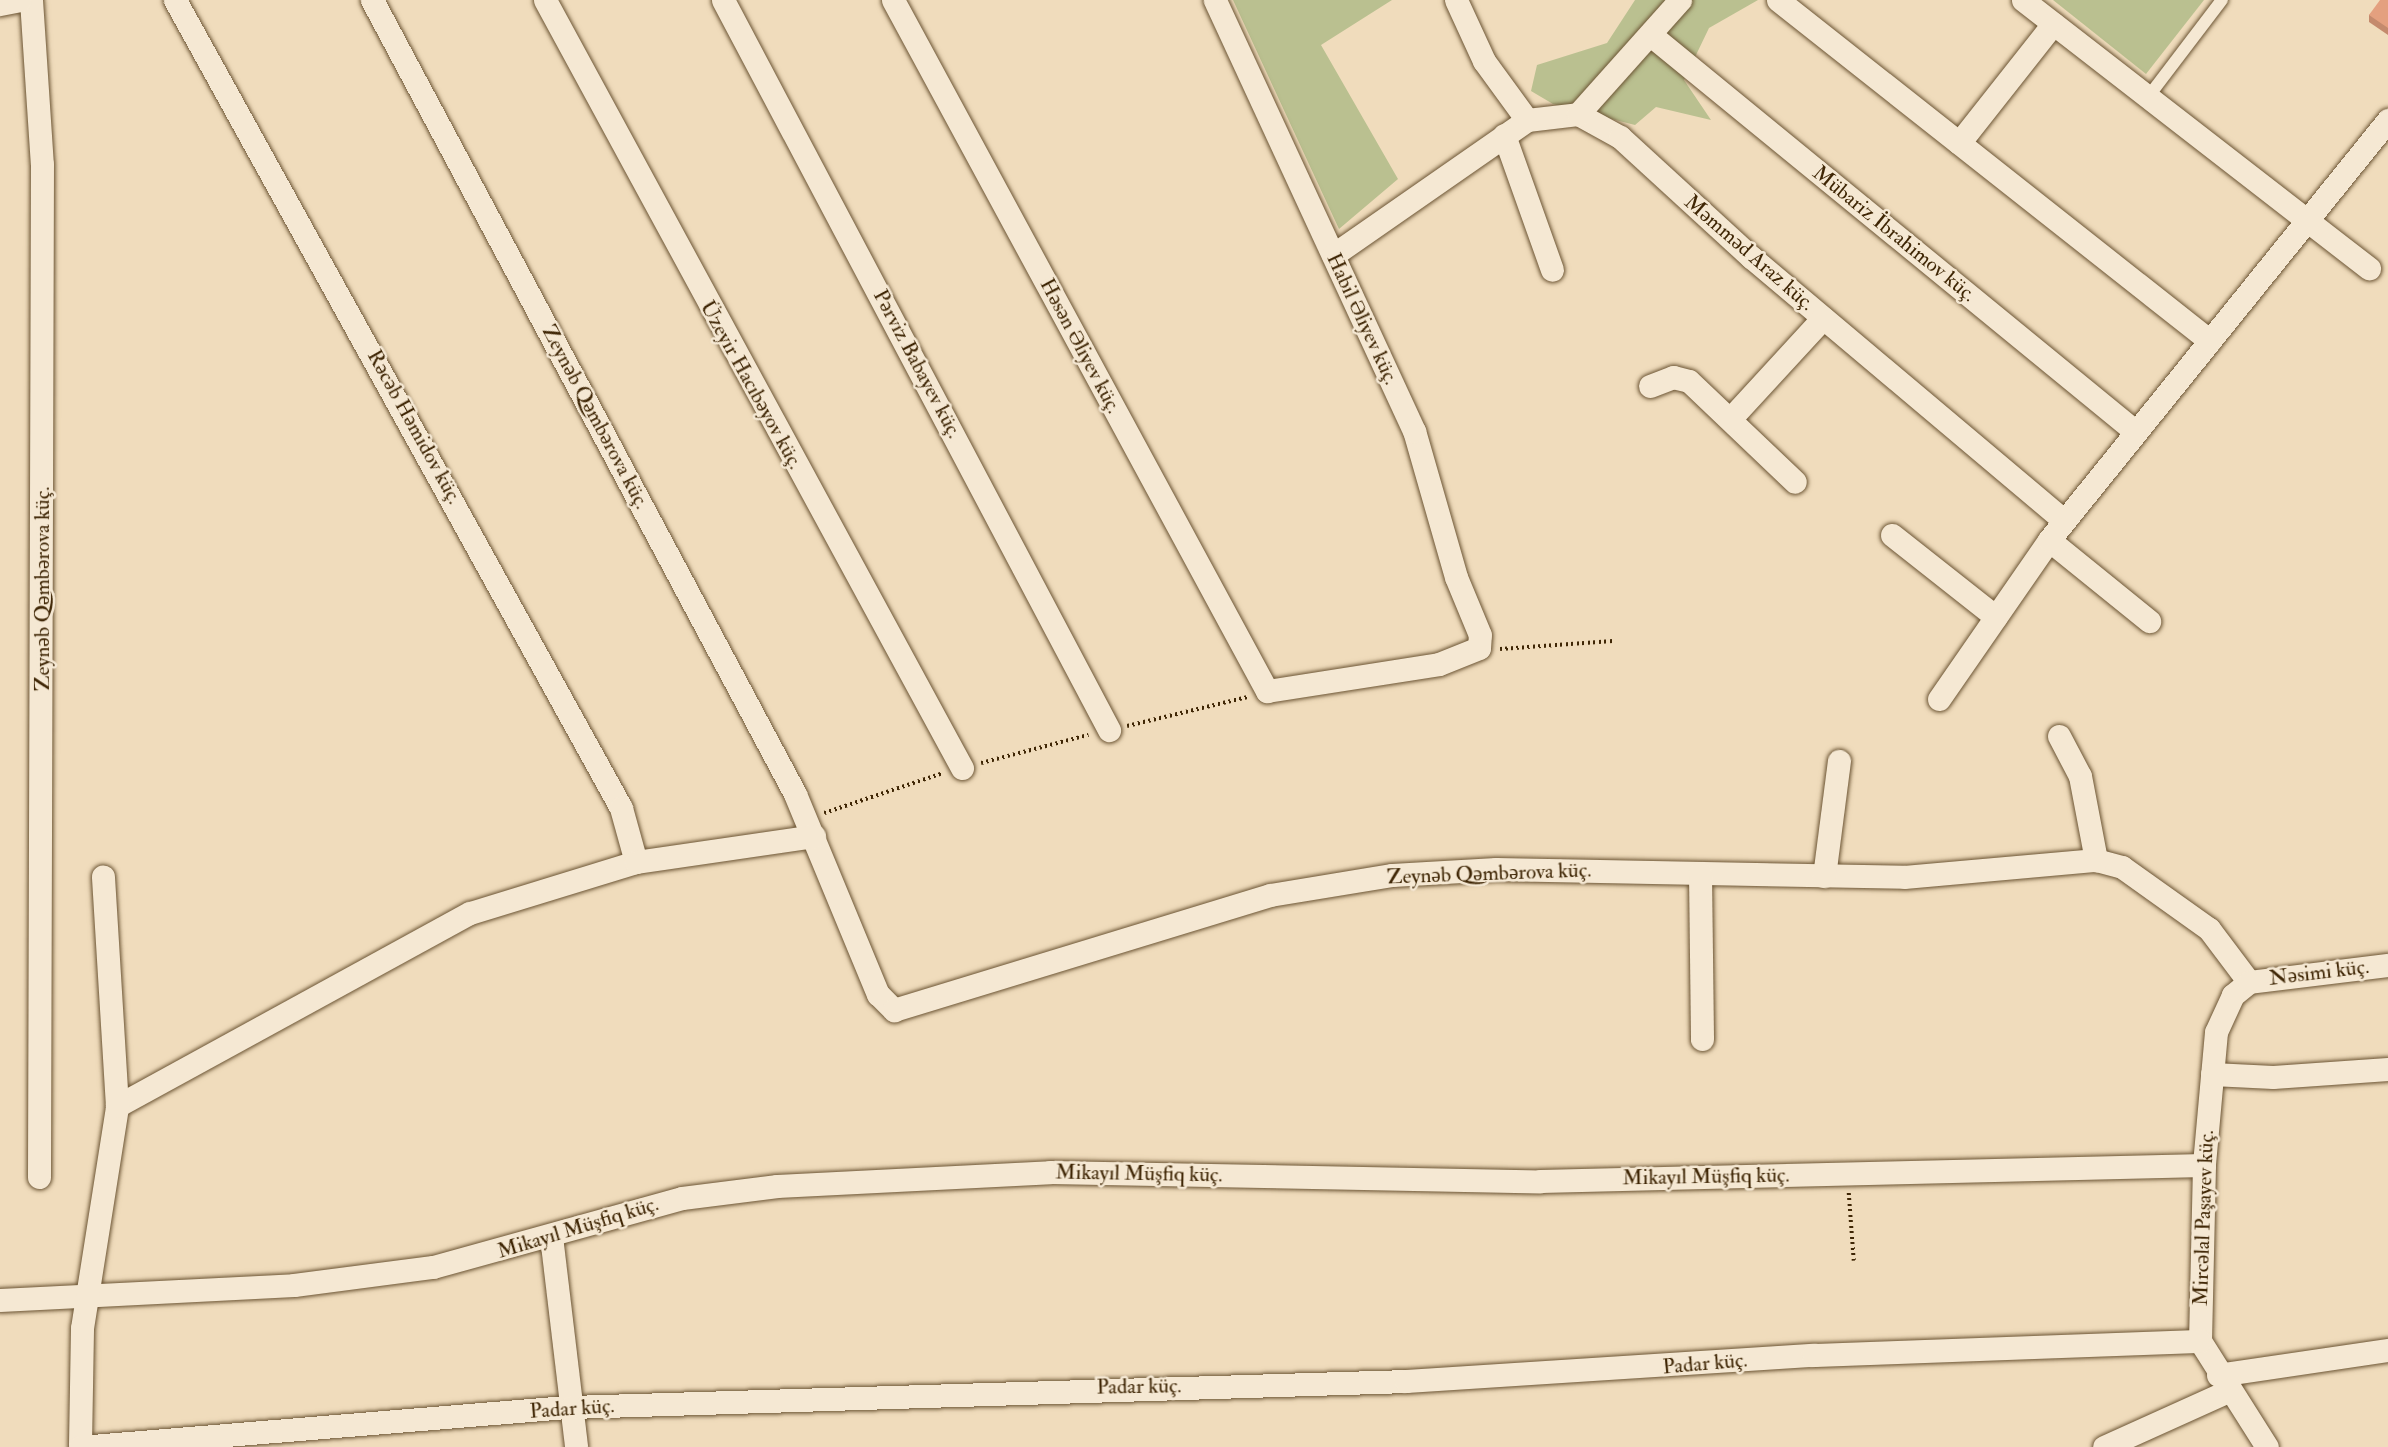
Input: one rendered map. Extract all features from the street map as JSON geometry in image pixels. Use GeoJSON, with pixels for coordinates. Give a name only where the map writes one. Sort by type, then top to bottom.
{"type":"FeatureCollection","features":[{"type":"Feature","properties":{"kind":"street"},"geometry":{"type":"LineString","coordinates":[[0,4],[20,0]]}},
{"type":"Feature","properties":{"kind":"street","name":"Zeynəb Qəmbərova küç."},"geometry":{"type":"LineString","coordinates":[[31,0],[42,178],[39,1178]]}},
{"type":"Feature","properties":{"kind":"street","name":"Rəcəb Həmidov küç."},"geometry":{"type":"LineString","coordinates":[[176,0],[621,808],[636,862]]}},
{"type":"Feature","properties":{"kind":"street","name":"Zeynəb Qəmbərova küç."},"geometry":{"type":"LineString","coordinates":[[372,0],[811,828],[878,994],[894,1010],[1027,965],[1304,888],[1496,869],[1904,877],[2096,860],[2122,867],[2209,929],[2249,982]]}},
{"type":"Feature","properties":{"kind":"street","name":"Üzeyir Hacıbəyov küç."},"geometry":{"type":"LineString","coordinates":[[545,0],[962,768]]}},
{"type":"Feature","properties":{"kind":"street","name":"Pərviz Babayev küç."},"geometry":{"type":"LineString","coordinates":[[723,0],[1109,730]]}},
{"type":"Feature","properties":{"kind":"street","name":"Həsən Əliyev küç."},"geometry":{"type":"LineString","coordinates":[[893,0],[1267,691]]}},
{"type":"Feature","properties":{"kind":"street","name":"Habil Əliyev küç."},"geometry":{"type":"LineString","coordinates":[[1215,0],[1414,431],[1456,577],[1476,621],[1479,648]]}},
{"type":"Feature","properties":{"kind":"street"},"geometry":{"type":"LineString","coordinates":[[1456,0],[1483,61],[1527,120]]}},
{"type":"Feature","properties":{"kind":"street"},"geometry":{"type":"LineString","coordinates":[[1333,255],[1527,120],[1578,114],[1652,36],[1680,0]]}},
{"type":"Feature","properties":{"kind":"street"},"geometry":{"type":"LineString","coordinates":[[1778,0],[2210,341]]}},
{"type":"Feature","properties":{"kind":"street"},"geometry":{"type":"LineString","coordinates":[[2023,0],[2369,268]]}},
{"type":"Feature","properties":{"kind":"street"},"geometry":{"type":"LineString","coordinates":[[1959,143],[2053,23]]}},
{"type":"Feature","properties":{"kind":"street","name":"Mübariz İbrahimov küç."},"geometry":{"type":"LineString","coordinates":[[1652,36],[2136,432]]}},
{"type":"Feature","properties":{"kind":"street","name":"Məmməd Araz küç."},"geometry":{"type":"LineString","coordinates":[[1578,114],[1620,137],[1823,318],[2064,521]]}},
{"type":"Feature","properties":{"kind":"street"},"geometry":{"type":"LineString","coordinates":[[1939,699],[2049,540],[2388,120]]}},
{"type":"Feature","properties":{"kind":"street"},"geometry":{"type":"LineString","coordinates":[[1504,135],[1552,270]]}},
{"type":"Feature","properties":{"kind":"street"},"geometry":{"type":"LineString","coordinates":[[1731,418],[1823,318]]}},
{"type":"Feature","properties":{"kind":"street"},"geometry":{"type":"LineString","coordinates":[[1650,386],[1674,377],[1689,381],[1731,418],[1795,482]]}},
{"type":"Feature","properties":{"kind":"street"},"geometry":{"type":"LineString","coordinates":[[1892,535],[1996,617]]}},
{"type":"Feature","properties":{"kind":"street"},"geometry":{"type":"LineString","coordinates":[[2049,540],[2149,621]]}},
{"type":"Feature","properties":{"kind":"street"},"geometry":{"type":"LineString","coordinates":[[1267,691],[1439,664],[1479,648]]}},
{"type":"Feature","properties":{"kind":"street"},"geometry":{"type":"LineString","coordinates":[[2059,736],[2080,775],[2096,860]]}},
{"type":"Feature","properties":{"kind":"street"},"geometry":{"type":"LineString","coordinates":[[1824,876],[1839,761]]}},
{"type":"Feature","properties":{"kind":"street"},"geometry":{"type":"LineString","coordinates":[[117,1106],[470,913],[636,862],[811,828]]}},
{"type":"Feature","properties":{"kind":"street"},"geometry":{"type":"LineString","coordinates":[[1700,873],[1702,1039]]}},
{"type":"Feature","properties":{"kind":"street"},"geometry":{"type":"LineString","coordinates":[[80,1446],[87,1292],[117,1106],[103,876]]}},
{"type":"Feature","properties":{"kind":"street","name":"Nəsimi küç."},"geometry":{"type":"LineString","coordinates":[[2249,982],[2388,964]]}},
{"type":"Feature","properties":{"kind":"street","name":"Mircəlal Paşayev küç."},"geometry":{"type":"LineString","coordinates":[[2249,982],[2224,1010],[2212,1074],[2204,1166],[2200,1341],[2267,1447]]}},
{"type":"Feature","properties":{"kind":"street"},"geometry":{"type":"LineString","coordinates":[[2212,1074],[2273,1077],[2388,1069]]}},
{"type":"Feature","properties":{"kind":"street","name":"Mikayıl Müşfiq küç."},"geometry":{"type":"LineString","coordinates":[[0,1300],[87,1292],[294,1284],[433,1267],[682,1198],[777,1186],[1050,1172],[1540,1181],[2204,1166]]}},
{"type":"Feature","properties":{"kind":"street"},"geometry":{"type":"LineString","coordinates":[[551,1236],[576,1447]]}},
{"type":"Feature","properties":{"kind":"street","name":"Padar küç."},"geometry":{"type":"LineString","coordinates":[[80,1446],[571,1407],[1406,1381],[1814,1355],[2200,1341]]}},
{"type":"Feature","properties":{"kind":"street"},"geometry":{"type":"LineString","coordinates":[[2104,1447],[2224,1382],[2388,1350]]}},
{"type":"Feature","properties":{"kind":"lane"},"geometry":{"type":"LineString","coordinates":[[2148,97],[2222,0]]}},
{"type":"Feature","properties":{"kind":"path"},"geometry":{"type":"LineString","coordinates":[[1479,648],[1613,641]]}},
{"type":"Feature","properties":{"kind":"path"},"geometry":{"type":"LineString","coordinates":[[811,828],[962,768],[1267,691]]}},
{"type":"Feature","properties":{"kind":"path"},"geometry":{"type":"LineString","coordinates":[[1847,1174],[1854,1261]]}},
{"type":"Feature","properties":{"kind":"green space"},"geometry":{"type":"Polygon","coordinates":[[[1233,0],[1392,0],[1321,45],[1398,179],[1339,229],[1233,0]]]}},
{"type":"Feature","properties":{"kind":"green space"},"geometry":{"type":"Polygon","coordinates":[[[1635,0],[1758,0],[1709,28],[1684,80],[1711,120],[1656,107],[1635,125],[1553,104],[1531,91],[1537,65],[1607,43],[1635,0]]]}},
{"type":"Feature","properties":{"kind":"green space"},"geometry":{"type":"Polygon","coordinates":[[[2053,0],[2204,0],[2146,74],[2053,0]]]}},
{"type":"Feature","properties":{"kind":"building"},"geometry":{"type":"Polygon","coordinates":[[[2380,0],[2388,0],[2388,28],[2369,15],[2380,0]]]}}]}
